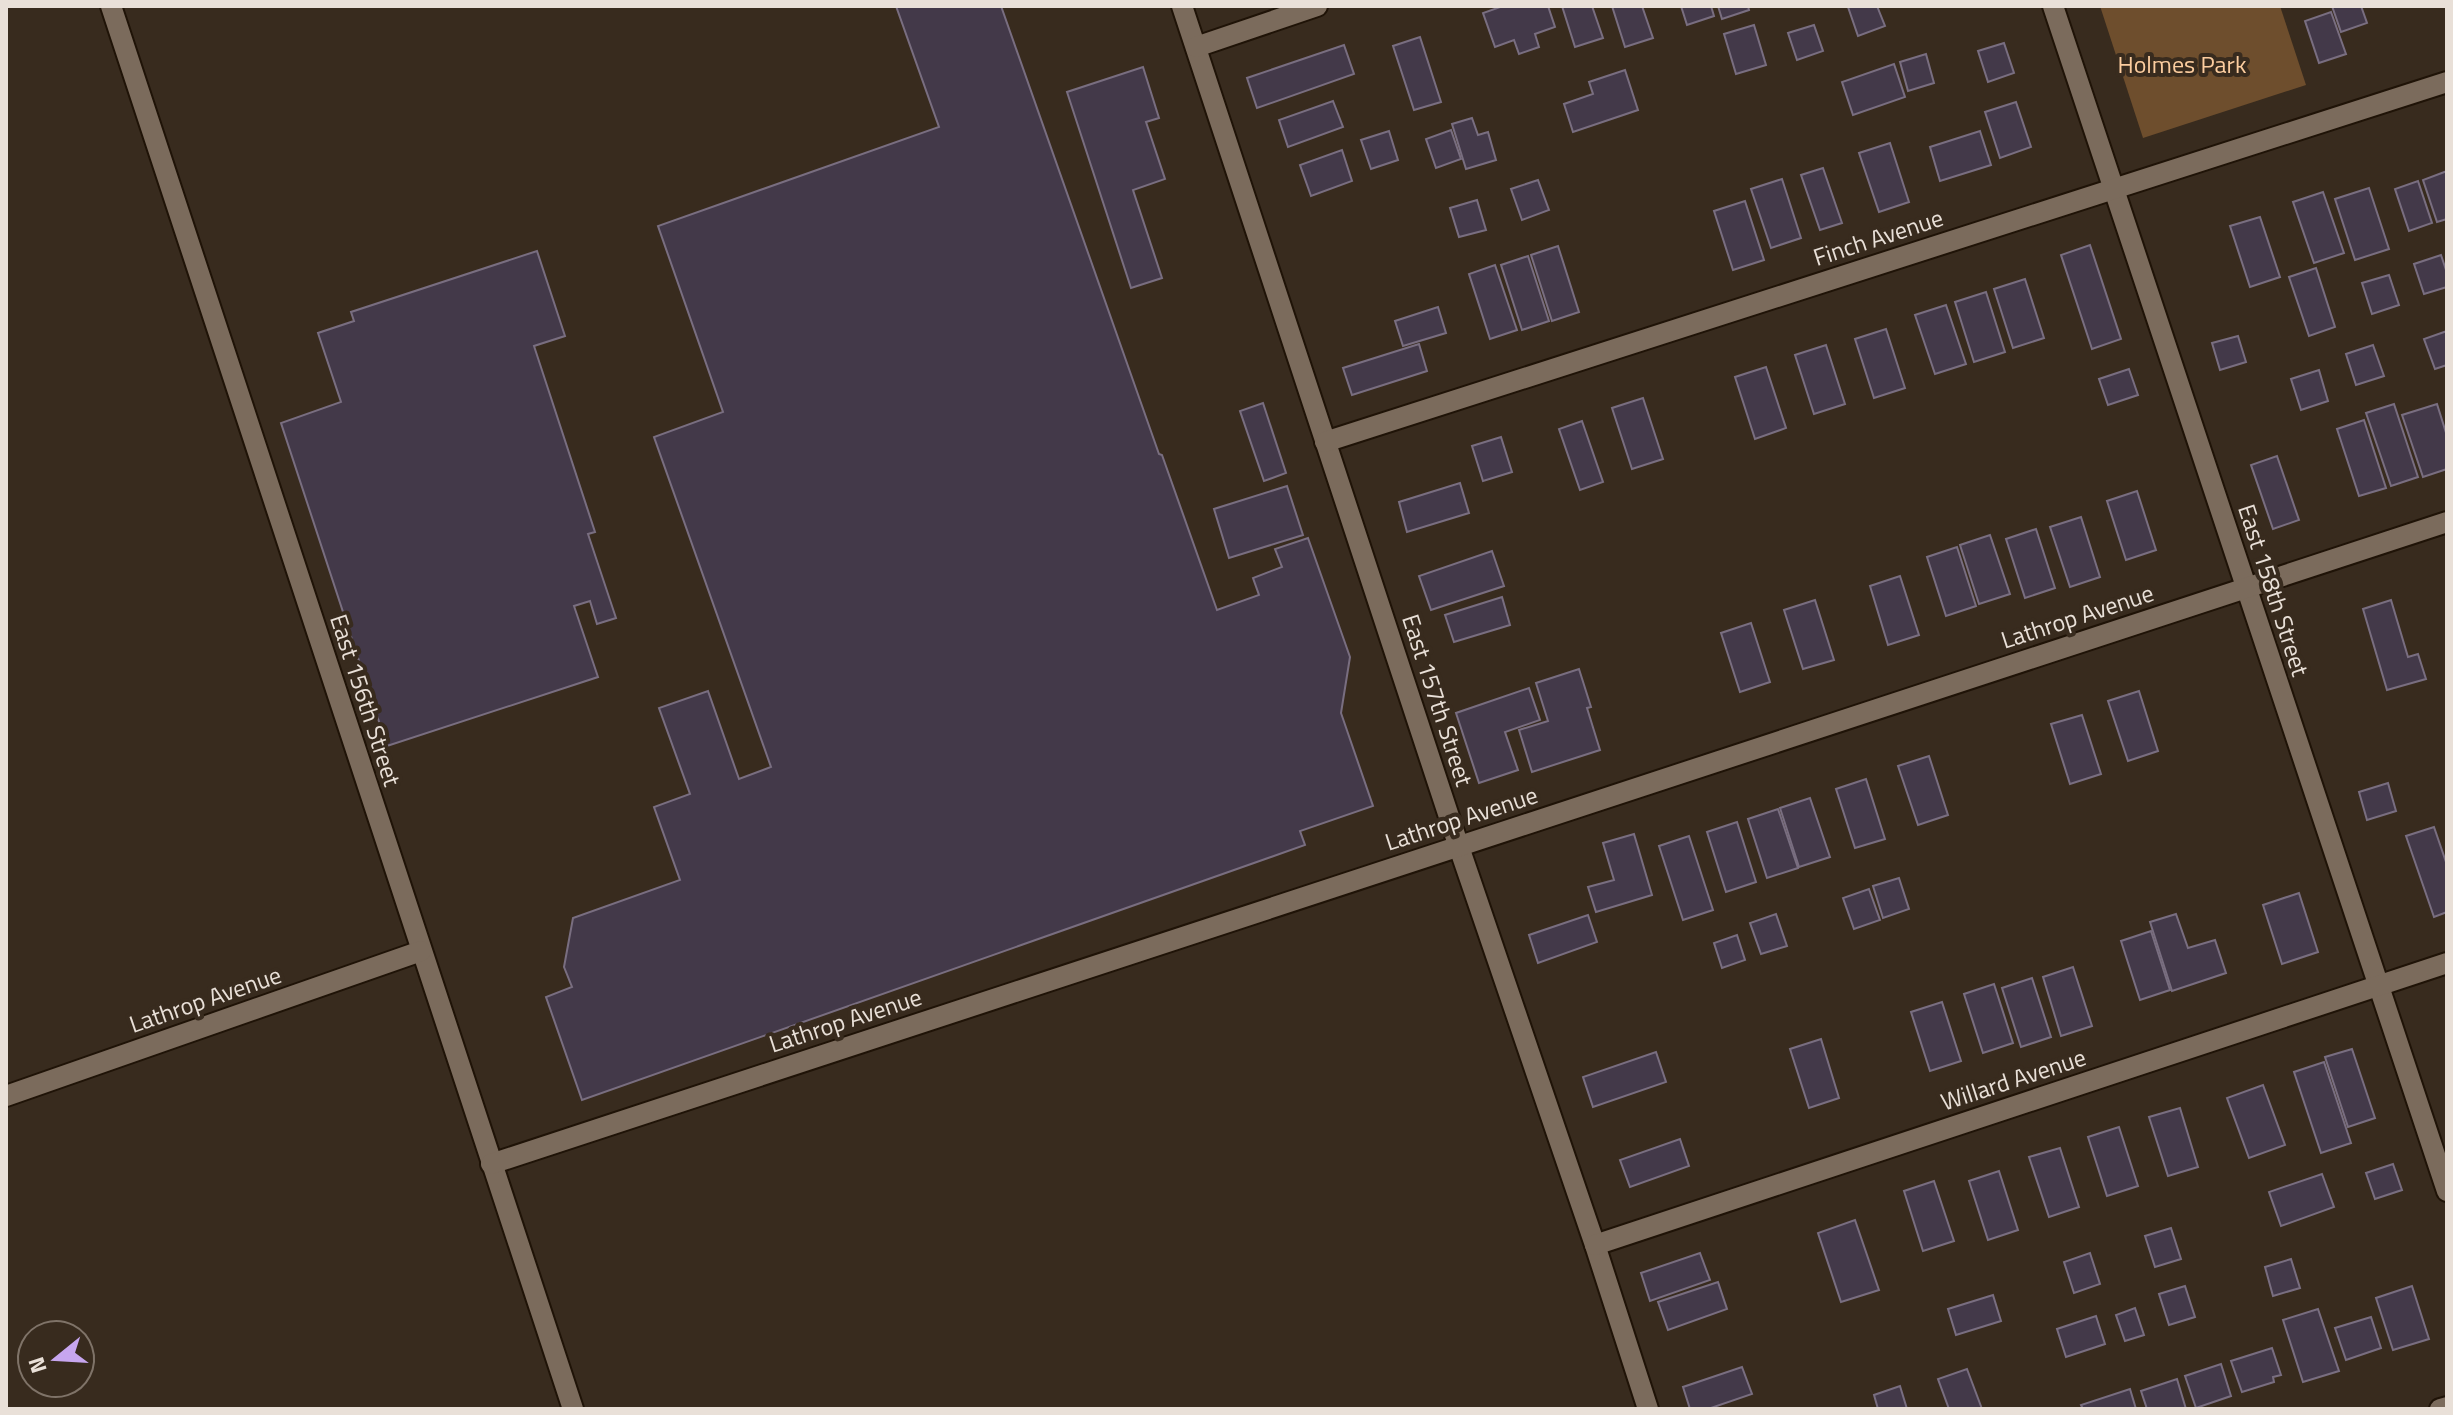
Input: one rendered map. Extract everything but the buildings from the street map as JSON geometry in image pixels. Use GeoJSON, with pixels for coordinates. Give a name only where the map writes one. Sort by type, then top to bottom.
{"type":"FeatureCollection","features":[{"type":"Feature","properties":{"kind":"street","name":"East 156th Street"},"geometry":{"type":"LineString","coordinates":[[111,6],[573,1409]]}},
{"type":"Feature","properties":{"kind":"street","name":"East 157th Street"},"geometry":{"type":"LineString","coordinates":[[1182,6],[1648,1409]]}},
{"type":"Feature","properties":{"kind":"street"},"geometry":{"type":"LineString","coordinates":[[1196,47],[1317,6]]}},
{"type":"Feature","properties":{"kind":"street","name":"East 158th Street"},"geometry":{"type":"LineString","coordinates":[[2053,6],[2447,1191]]}},
{"type":"Feature","properties":{"kind":"street","name":"Finch Avenue"},"geometry":{"type":"LineString","coordinates":[[1325,442],[2447,82]]}},
{"type":"Feature","properties":{"kind":"street","name":"Lathrop Avenue"},"geometry":{"type":"LineString","coordinates":[[491,1164],[2447,522]]}},
{"type":"Feature","properties":{"kind":"street","name":"Lathrop Avenue"},"geometry":{"type":"LineString","coordinates":[[6,1096],[421,951]]}},
{"type":"Feature","properties":{"kind":"street","name":"Willard Avenue"},"geometry":{"type":"LineString","coordinates":[[1595,1245],[2447,963]]}},
{"type":"Feature","properties":{"kind":"street"},"geometry":{"type":"LineString","coordinates":[[2440,1409],[2447,1407]]}},
{"type":"Feature","properties":{"kind":"green space","name":"Holmes Park"},"geometry":{"type":"Polygon","coordinates":[[[2100,6],[2280,6],[2306,85],[2143,138],[2100,6]]]}}]}
